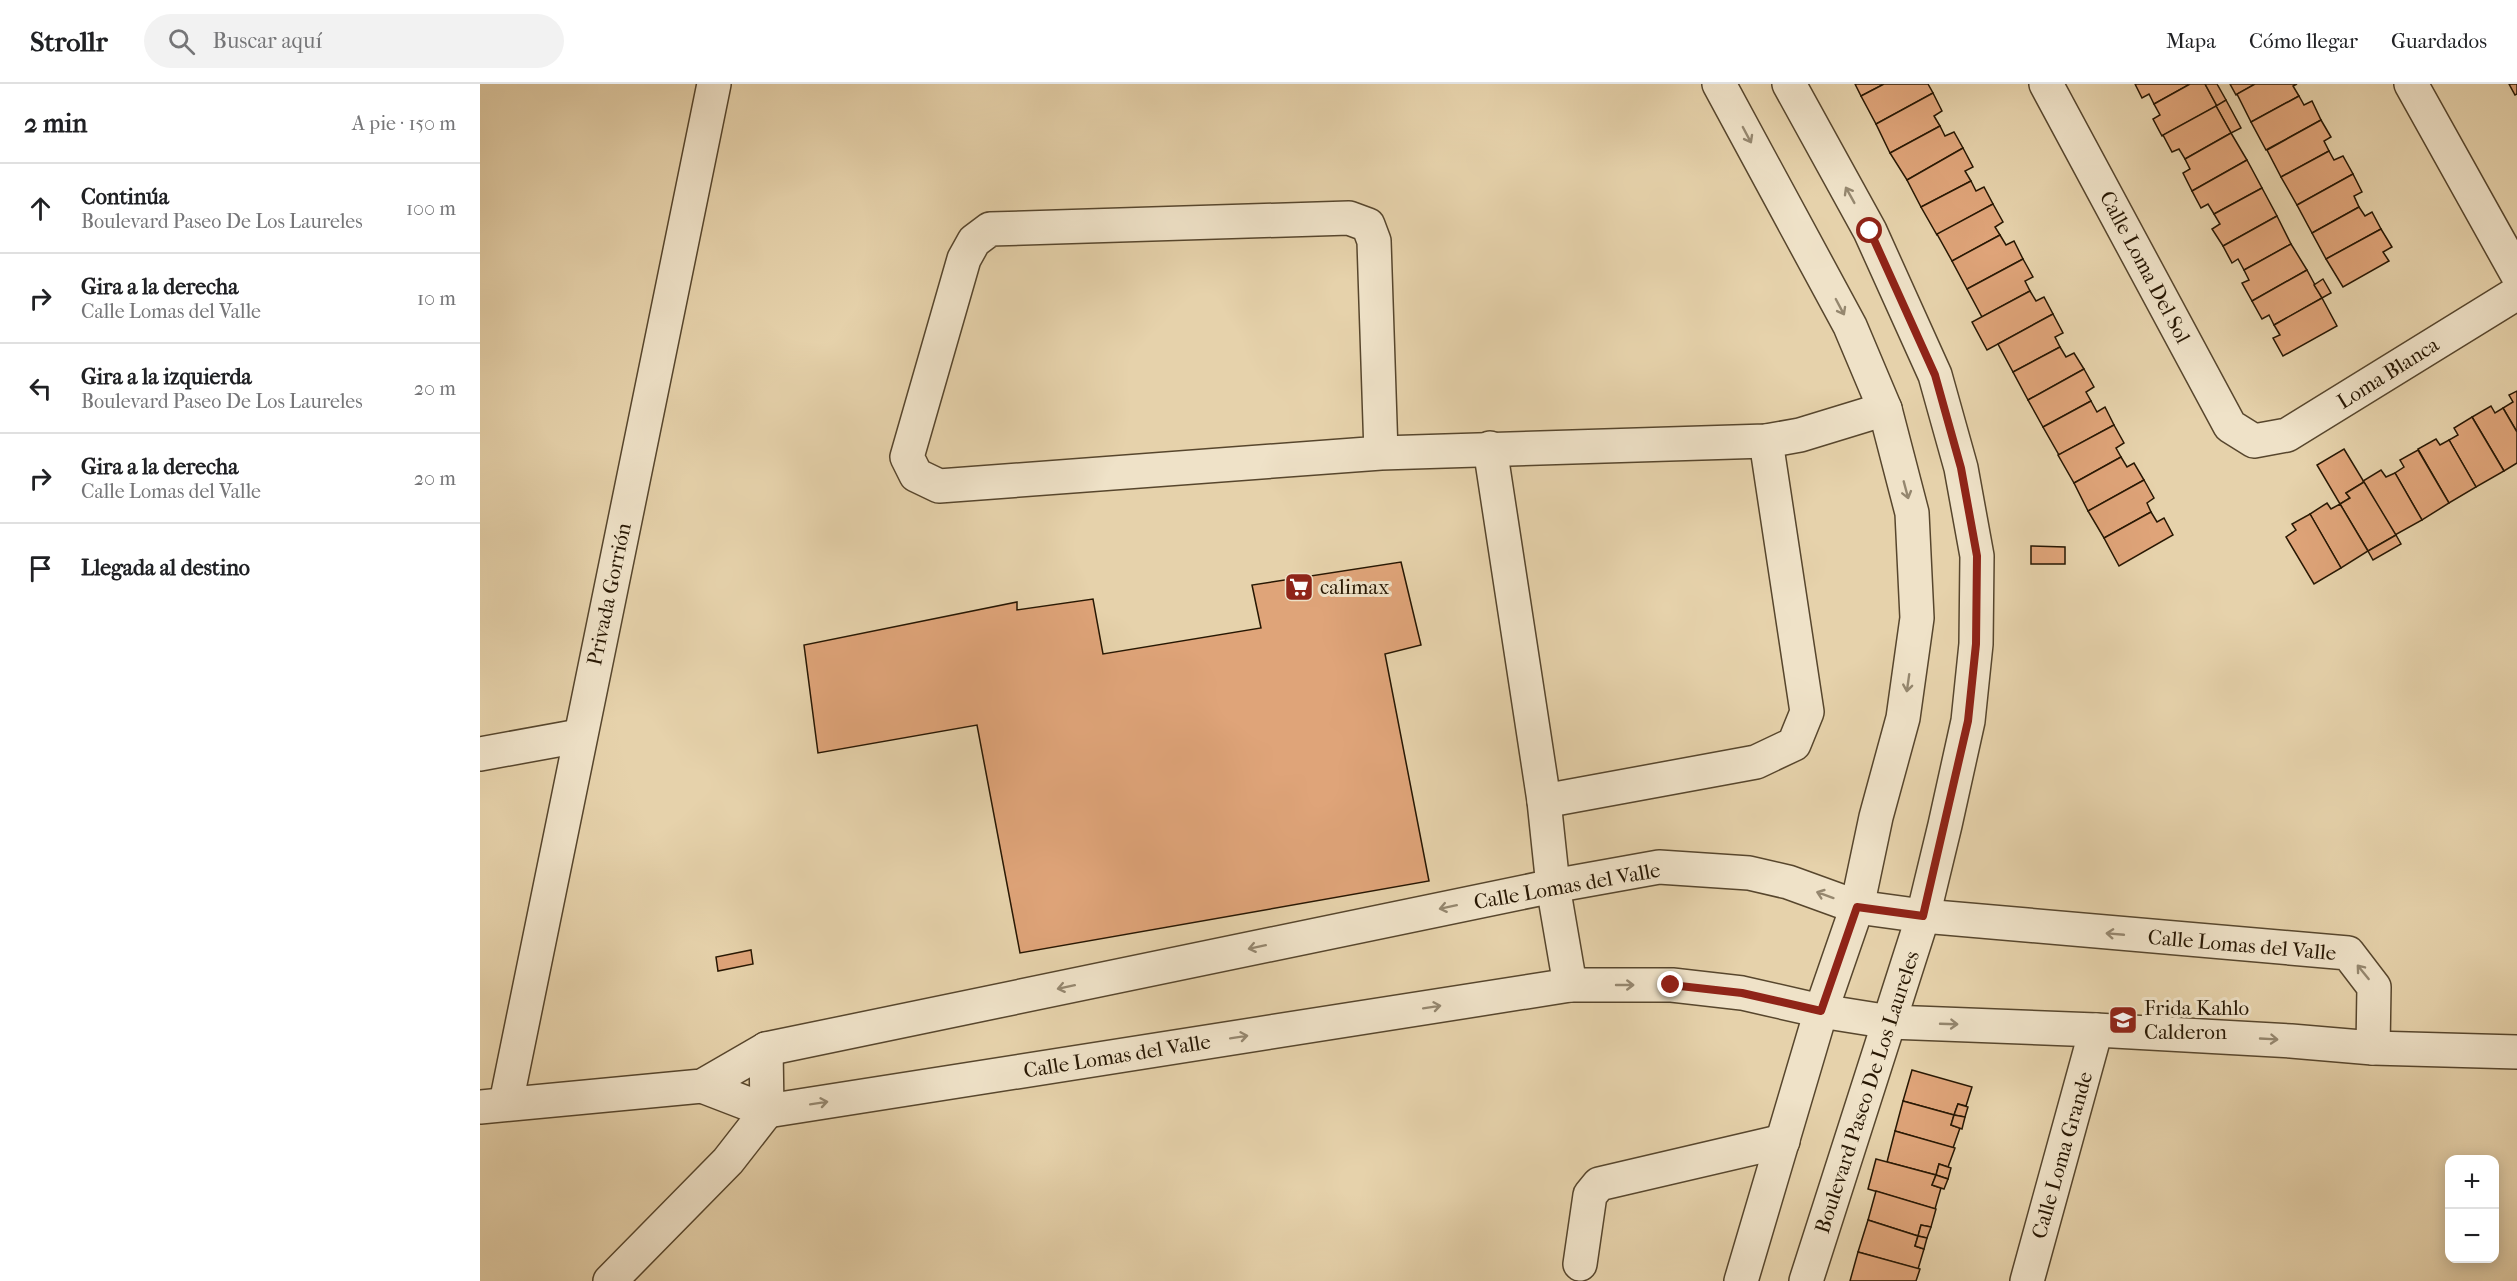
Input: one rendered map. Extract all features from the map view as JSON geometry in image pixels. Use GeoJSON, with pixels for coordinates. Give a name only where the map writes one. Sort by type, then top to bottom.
{"type":"FeatureCollection","features":[{"type":"Feature","properties":{"kind":"street","name":"Privada Gorrión"},"geometry":{"type":"LineString","coordinates":[[493,1105],[579,736],[641,448],[714,84]]}},
{"type":"Feature","properties":{"kind":"street"},"geometry":{"type":"LineString","coordinates":[[1719,84],[1850,326],[1884,409],[1912,513],[1917,618],[1903,718],[1876,817],[1857,907],[1821,1011],[1741,1281]]}},
{"type":"Feature","properties":{"kind":"street","name":"Boulevard Paseo De Los Laureles"},"geometry":{"type":"LineString","coordinates":[[1789,84],[1870,231],[1935,375],[1961,468],[1977,556],[1976,644],[1968,721],[1923,916],[1806,1281]]}},
{"type":"Feature","properties":{"kind":"street","name":"Calle Loma Del Sol"},"geometry":{"type":"LineString","coordinates":[[2046,84],[2230,426],[2254,441]]}},
{"type":"Feature","properties":{"kind":"street"},"geometry":{"type":"LineString","coordinates":[[2411,84],[2517,274]]}},
{"type":"Feature","properties":{"kind":"street"},"geometry":{"type":"LineString","coordinates":[[1381,453],[1374,241],[1368,225],[1349,218],[990,229],[974,241],[964,259],[908,457],[916,475],[939,486],[1381,453],[1766,441],[1800,435],[1884,409]]}},
{"type":"Feature","properties":{"kind":"street","name":"Loma Blanca"},"geometry":{"type":"LineString","coordinates":[[2254,441],[2287,435],[2517,292]]}},
{"type":"Feature","properties":{"kind":"street"},"geometry":{"type":"LineString","coordinates":[[1544,801],[1756,762],[1794,744],[1807,712],[1766,441]]}},
{"type":"Feature","properties":{"kind":"street"},"geometry":{"type":"LineString","coordinates":[[1490,448],[1544,801],[1553,886],[1570,985]]}},
{"type":"Feature","properties":{"kind":"street"},"geometry":{"type":"LineString","coordinates":[[480,754],[579,736]]}},
{"type":"Feature","properties":{"kind":"street","name":"Calle Lomas del Valle"},"geometry":{"type":"LineString","coordinates":[[493,1105],[702,1086],[766,1049],[1553,886],[1659,867],[1749,873],[1788,882],[1857,907],[1923,916],[2348,954],[2374,987],[2373,1048],[2097,1030],[1890,1022],[1821,1011],[1742,993],[1671,985],[1570,985],[767,1111],[702,1086]]}},
{"type":"Feature","properties":{"kind":"street","name":"Calle Loma Grande"},"geometry":{"type":"LineString","coordinates":[[2027,1281],[2097,1030]]}},
{"type":"Feature","properties":{"kind":"street"},"geometry":{"type":"LineString","coordinates":[[2373,1048],[2517,1052]]}},
{"type":"Feature","properties":{"kind":"street"},"geometry":{"type":"LineString","coordinates":[[610,1281],[728,1161],[767,1111],[766,1049]]}},
{"type":"Feature","properties":{"kind":"street"},"geometry":{"type":"LineString","coordinates":[[1580,1264],[1590,1195],[1599,1184],[1783,1141]]}},
{"type":"Feature","properties":{"kind":"building"},"geometry":{"type":"Polygon","coordinates":[[[1855,84],[1884,84],[1861,96],[1855,84]]]}},
{"type":"Feature","properties":{"kind":"building"},"geometry":{"type":"Polygon","coordinates":[[[1884,84],[1928,84],[1933,93],[1876,124],[1861,96],[1884,84]]]}},
{"type":"Feature","properties":{"kind":"building"},"geometry":{"type":"Polygon","coordinates":[[[2135,84],[2190,84],[2154,104],[2149,94],[2142,98],[2135,84]]]}},
{"type":"Feature","properties":{"kind":"building"},"geometry":{"type":"Polygon","coordinates":[[[2190,84],[2205,84],[2217,106],[2162,136],[2153,119],[2160,115],[2154,104],[2190,84]]]}},
{"type":"Feature","properties":{"kind":"building"},"geometry":{"type":"Polygon","coordinates":[[[2205,84],[2217,84],[2226,100],[2217,106],[2205,84]]]}},
{"type":"Feature","properties":{"kind":"building"},"geometry":{"type":"Polygon","coordinates":[[[2230,84],[2255,84],[2236,95],[2230,84]]]}},
{"type":"Feature","properties":{"kind":"building"},"geometry":{"type":"Polygon","coordinates":[[[2255,84],[2297,84],[2293,86],[2299,96],[2251,122],[2237,94],[2255,84]]]}},
{"type":"Feature","properties":{"kind":"building"},"geometry":{"type":"Polygon","coordinates":[[[2509,84],[2517,84],[2517,94],[2515,95],[2509,84]]]}},
{"type":"Feature","properties":{"kind":"building"},"geometry":{"type":"Polygon","coordinates":[[[1933,93],[1942,111],[1934,116],[1940,126],[1890,153],[1876,124],[1933,93]]]}},
{"type":"Feature","properties":{"kind":"building"},"geometry":{"type":"Polygon","coordinates":[[[2299,96],[2304,105],[2312,101],[2321,120],[2266,150],[2251,122],[2299,96]]]}},
{"type":"Feature","properties":{"kind":"building"},"geometry":{"type":"Polygon","coordinates":[[[2226,100],[2241,128],[2231,133],[2216,106],[2226,100]]]}},
{"type":"Feature","properties":{"kind":"building"},"geometry":{"type":"Polygon","coordinates":[[[2216,106],[2231,133],[2185,159],[2179,149],[2172,152],[2163,135],[2216,106]]]}},
{"type":"Feature","properties":{"kind":"building"},"geometry":{"type":"Polygon","coordinates":[[[2321,120],[2331,137],[2324,141],[2329,151],[2281,177],[2267,150],[2321,120]]]}},
{"type":"Feature","properties":{"kind":"building"},"geometry":{"type":"Polygon","coordinates":[[[1940,126],[1945,136],[1954,132],[1963,148],[1907,180],[1890,153],[1940,126]]]}},
{"type":"Feature","properties":{"kind":"building"},"geometry":{"type":"Polygon","coordinates":[[[2231,133],[2247,160],[2192,191],[2183,173],[2190,169],[2185,159],[2231,133]]]}},
{"type":"Feature","properties":{"kind":"building"},"geometry":{"type":"Polygon","coordinates":[[[1963,148],[1973,167],[1965,171],[1971,181],[1921,207],[1907,180],[1963,148]]]}},
{"type":"Feature","properties":{"kind":"building"},"geometry":{"type":"Polygon","coordinates":[[[2329,151],[2334,160],[2343,156],[2353,174],[2297,205],[2281,177],[2329,151]]]}},
{"type":"Feature","properties":{"kind":"building"},"geometry":{"type":"Polygon","coordinates":[[[2247,160],[2262,188],[2214,214],[2208,204],[2201,208],[2192,191],[2247,160]]]}},
{"type":"Feature","properties":{"kind":"building"},"geometry":{"type":"Polygon","coordinates":[[[2353,174],[2362,192],[2354,196],[2359,207],[2312,233],[2297,205],[2353,174]]]}},
{"type":"Feature","properties":{"kind":"building"},"geometry":{"type":"Polygon","coordinates":[[[1971,181],[1976,191],[1984,187],[1993,204],[1937,235],[1921,207],[1971,181]]]}},
{"type":"Feature","properties":{"kind":"building"},"geometry":{"type":"Polygon","coordinates":[[[2262,188],[2277,216],[2223,246],[2212,229],[2220,224],[2214,214],[2262,188]]]}},
{"type":"Feature","properties":{"kind":"building"},"geometry":{"type":"Polygon","coordinates":[[[1993,204],[2003,222],[1995,227],[2000,235],[1952,261],[1937,234],[1993,204]]]}},
{"type":"Feature","properties":{"kind":"building"},"geometry":{"type":"Polygon","coordinates":[[[2359,207],[2365,216],[2372,212],[2381,229],[2326,259],[2312,233],[2359,207]]]}},
{"type":"Feature","properties":{"kind":"building"},"geometry":{"type":"Polygon","coordinates":[[[2277,216],[2291,244],[2244,270],[2238,259],[2232,263],[2223,246],[2277,216]]]}},
{"type":"Feature","properties":{"kind":"building"},"geometry":{"type":"Polygon","coordinates":[[[2381,229],[2392,247],[2383,252],[2389,261],[2343,287],[2326,259],[2381,229]]]}},
{"type":"Feature","properties":{"kind":"building"},"geometry":{"type":"Polygon","coordinates":[[[2000,235],[2006,245],[2014,241],[2023,259],[1967,289],[1952,261],[2000,235]]]}},
{"type":"Feature","properties":{"kind":"building"},"geometry":{"type":"Polygon","coordinates":[[[2291,244],[2307,270],[2252,301],[2242,283],[2249,280],[2244,270],[2291,244]]]}},
{"type":"Feature","properties":{"kind":"building"},"geometry":{"type":"Polygon","coordinates":[[[2023,259],[2033,277],[2025,281],[2030,291],[1982,317],[1967,289],[2023,259]]]}},
{"type":"Feature","properties":{"kind":"building"},"geometry":{"type":"Polygon","coordinates":[[[2307,270],[2322,298],[2274,325],[2269,315],[2262,319],[2252,301],[2307,270]]]}},
{"type":"Feature","properties":{"kind":"building"},"geometry":{"type":"Polygon","coordinates":[[[2323,279],[2331,293],[2322,298],[2314,285],[2323,279]]]}},
{"type":"Feature","properties":{"kind":"building"},"geometry":{"type":"Polygon","coordinates":[[[2030,291],[2036,301],[2044,297],[2053,314],[1987,350],[1972,322],[2030,291]]]}},
{"type":"Feature","properties":{"kind":"building"},"geometry":{"type":"Polygon","coordinates":[[[2322,298],[2337,326],[2283,356],[2273,338],[2280,335],[2274,325],[2322,298]]]}},
{"type":"Feature","properties":{"kind":"building"},"geometry":{"type":"Polygon","coordinates":[[[2053,314],[2063,333],[2055,337],[2060,347],[2013,372],[1998,344],[2053,314]]]}},
{"type":"Feature","properties":{"kind":"building"},"geometry":{"type":"Polygon","coordinates":[[[2060,347],[2066,357],[2074,353],[2084,369],[2028,400],[2013,372],[2060,347]]]}},
{"type":"Feature","properties":{"kind":"building"},"geometry":{"type":"Polygon","coordinates":[[[2084,369],[2094,387],[2086,392],[2091,401],[2043,427],[2028,400],[2084,369]]]}},
{"type":"Feature","properties":{"kind":"building"},"geometry":{"type":"Polygon","coordinates":[[[2517,391],[2517,432],[2503,408],[2513,402],[2509,395],[2517,391]]]}},
{"type":"Feature","properties":{"kind":"building"},"geometry":{"type":"Polygon","coordinates":[[[2091,401],[2097,412],[2105,407],[2114,425],[2059,455],[2043,427],[2091,401]]]}},
{"type":"Feature","properties":{"kind":"building"},"geometry":{"type":"Polygon","coordinates":[[[2491,406],[2495,413],[2503,408],[2517,432],[2517,463],[2504,471],[2472,417],[2491,406]]]}},
{"type":"Feature","properties":{"kind":"building"},"geometry":{"type":"Polygon","coordinates":[[[2472,417],[2504,471],[2476,487],[2449,440],[2458,435],[2454,428],[2472,417]]]}},
{"type":"Feature","properties":{"kind":"building"},"geometry":{"type":"Polygon","coordinates":[[[2114,425],[2124,443],[2116,448],[2121,457],[2074,483],[2058,455],[2114,425]]]}},
{"type":"Feature","properties":{"kind":"building"},"geometry":{"type":"Polygon","coordinates":[[[2436,439],[2440,445],[2449,440],[2476,487],[2449,503],[2418,449],[2436,439]]]}},
{"type":"Feature","properties":{"kind":"building"},"geometry":{"type":"Polygon","coordinates":[[[2344,449],[2364,482],[2346,493],[2350,498],[2340,504],[2317,465],[2344,449]]]}},
{"type":"Feature","properties":{"kind":"building"},"geometry":{"type":"Polygon","coordinates":[[[2418,450],[2449,503],[2422,520],[2395,473],[2404,467],[2400,460],[2418,450]]]}},
{"type":"Feature","properties":{"kind":"building"},"geometry":{"type":"Polygon","coordinates":[[[2121,457],[2127,467],[2134,463],[2144,480],[2088,511],[2074,483],[2121,457]]]}},
{"type":"Feature","properties":{"kind":"building"},"geometry":{"type":"Polygon","coordinates":[[[2381,470],[2386,477],[2395,473],[2422,520],[2395,535],[2363,481],[2381,470]]]}},
{"type":"Feature","properties":{"kind":"building"},"geometry":{"type":"Polygon","coordinates":[[[2144,480],[2154,498],[2147,503],[2151,512],[2104,538],[2088,511],[2144,480]]]}},
{"type":"Feature","properties":{"kind":"building"},"geometry":{"type":"Polygon","coordinates":[[[2364,482],[2396,535],[2368,551],[2340,504],[2350,498],[2346,493],[2364,482]]]}},
{"type":"Feature","properties":{"kind":"building"},"geometry":{"type":"Polygon","coordinates":[[[2327,503],[2331,509],[2340,504],[2368,551],[2341,568],[2310,514],[2327,503]]]}},
{"type":"Feature","properties":{"kind":"building"},"geometry":{"type":"Polygon","coordinates":[[[2151,512],[2157,522],[2164,518],[2173,535],[2119,566],[2104,538],[2151,512]]]}},
{"type":"Feature","properties":{"kind":"building"},"geometry":{"type":"Polygon","coordinates":[[[2310,514],[2341,568],[2314,584],[2286,537],[2296,530],[2292,524],[2310,514]]]}},
{"type":"Feature","properties":{"kind":"building"},"geometry":{"type":"Polygon","coordinates":[[[2396,535],[2401,544],[2373,560],[2368,551],[2396,535]]]}},
{"type":"Feature","properties":{"kind":"building"},"geometry":{"type":"Polygon","coordinates":[[[2031,546],[2065,547],[2065,564],[2031,564],[2031,546]]]}},
{"type":"Feature","properties":{"kind":"building"},"geometry":{"type":"Polygon","coordinates":[[[1401,562],[1421,645],[1385,654],[1429,881],[1020,953],[977,725],[818,753],[804,645],[1017,602],[1017,610],[1093,599],[1103,654],[1261,628],[1252,585],[1401,562]]]}},
{"type":"Feature","properties":{"kind":"building"},"geometry":{"type":"Polygon","coordinates":[[[751,950],[753,964],[718,971],[716,957],[751,950]]]}},
{"type":"Feature","properties":{"kind":"building"},"geometry":{"type":"Polygon","coordinates":[[[1912,1070],[1972,1087],[1966,1106],[1958,1104],[1954,1115],[1903,1101],[1912,1070]]]}},
{"type":"Feature","properties":{"kind":"building"},"geometry":{"type":"Polygon","coordinates":[[[1903,1101],[1954,1115],[1951,1125],[1960,1128],[1953,1148],[1895,1131],[1903,1101]]]}},
{"type":"Feature","properties":{"kind":"building"},"geometry":{"type":"Polygon","coordinates":[[[1958,1104],[1968,1107],[1965,1117],[1954,1115],[1958,1104]]]}},
{"type":"Feature","properties":{"kind":"building"},"geometry":{"type":"Polygon","coordinates":[[[1954,1115],[1965,1117],[1962,1129],[1951,1125],[1954,1115]]]}},
{"type":"Feature","properties":{"kind":"building"},"geometry":{"type":"Polygon","coordinates":[[[1895,1131],[1955,1148],[1948,1167],[1939,1164],[1936,1175],[1887,1162],[1895,1131]]]}},
{"type":"Feature","properties":{"kind":"building"},"geometry":{"type":"Polygon","coordinates":[[[1876,1159],[1936,1175],[1932,1185],[1941,1188],[1935,1209],[1868,1189],[1876,1159]]]}},
{"type":"Feature","properties":{"kind":"building"},"geometry":{"type":"Polygon","coordinates":[[[1939,1164],[1951,1168],[1948,1179],[1936,1175],[1939,1164]]]}},
{"type":"Feature","properties":{"kind":"building"},"geometry":{"type":"Polygon","coordinates":[[[1936,1175],[1948,1179],[1944,1189],[1932,1185],[1936,1175]]]}},
{"type":"Feature","properties":{"kind":"building"},"geometry":{"type":"Polygon","coordinates":[[[1876,1191],[1936,1209],[1931,1227],[1921,1225],[1918,1236],[1868,1220],[1876,1191]]]}},
{"type":"Feature","properties":{"kind":"building"},"geometry":{"type":"Polygon","coordinates":[[[1868,1220],[1918,1236],[1915,1246],[1924,1249],[1918,1269],[1858,1252],[1868,1220]]]}},
{"type":"Feature","properties":{"kind":"building"},"geometry":{"type":"Polygon","coordinates":[[[1921,1225],[1931,1227],[1927,1238],[1918,1236],[1921,1225]]]}},
{"type":"Feature","properties":{"kind":"building"},"geometry":{"type":"Polygon","coordinates":[[[1918,1236],[1927,1238],[1924,1249],[1915,1246],[1918,1236]]]}},
{"type":"Feature","properties":{"kind":"building"},"geometry":{"type":"Polygon","coordinates":[[[1858,1252],[1920,1269],[1916,1281],[1850,1281],[1858,1252]]]}},
{"type":"Feature","properties":{"kind":"place","name":"calimax"},"geometry":{"type":"Point","coordinates":[1299,587]}},
{"type":"Feature","properties":{"kind":"place","name":"Frida Kahlo Calderon"},"geometry":{"type":"Point","coordinates":[2123,1020]}},
{"type":"Feature","properties":{"kind":"route"},"geometry":{"type":"LineString","coordinates":[[1671,985],[1742,993],[1821,1011],[1857,907],[1923,916],[1968,721],[1976,644],[1977,556],[1961,468],[1935,375],[1870,231]]}}]}
